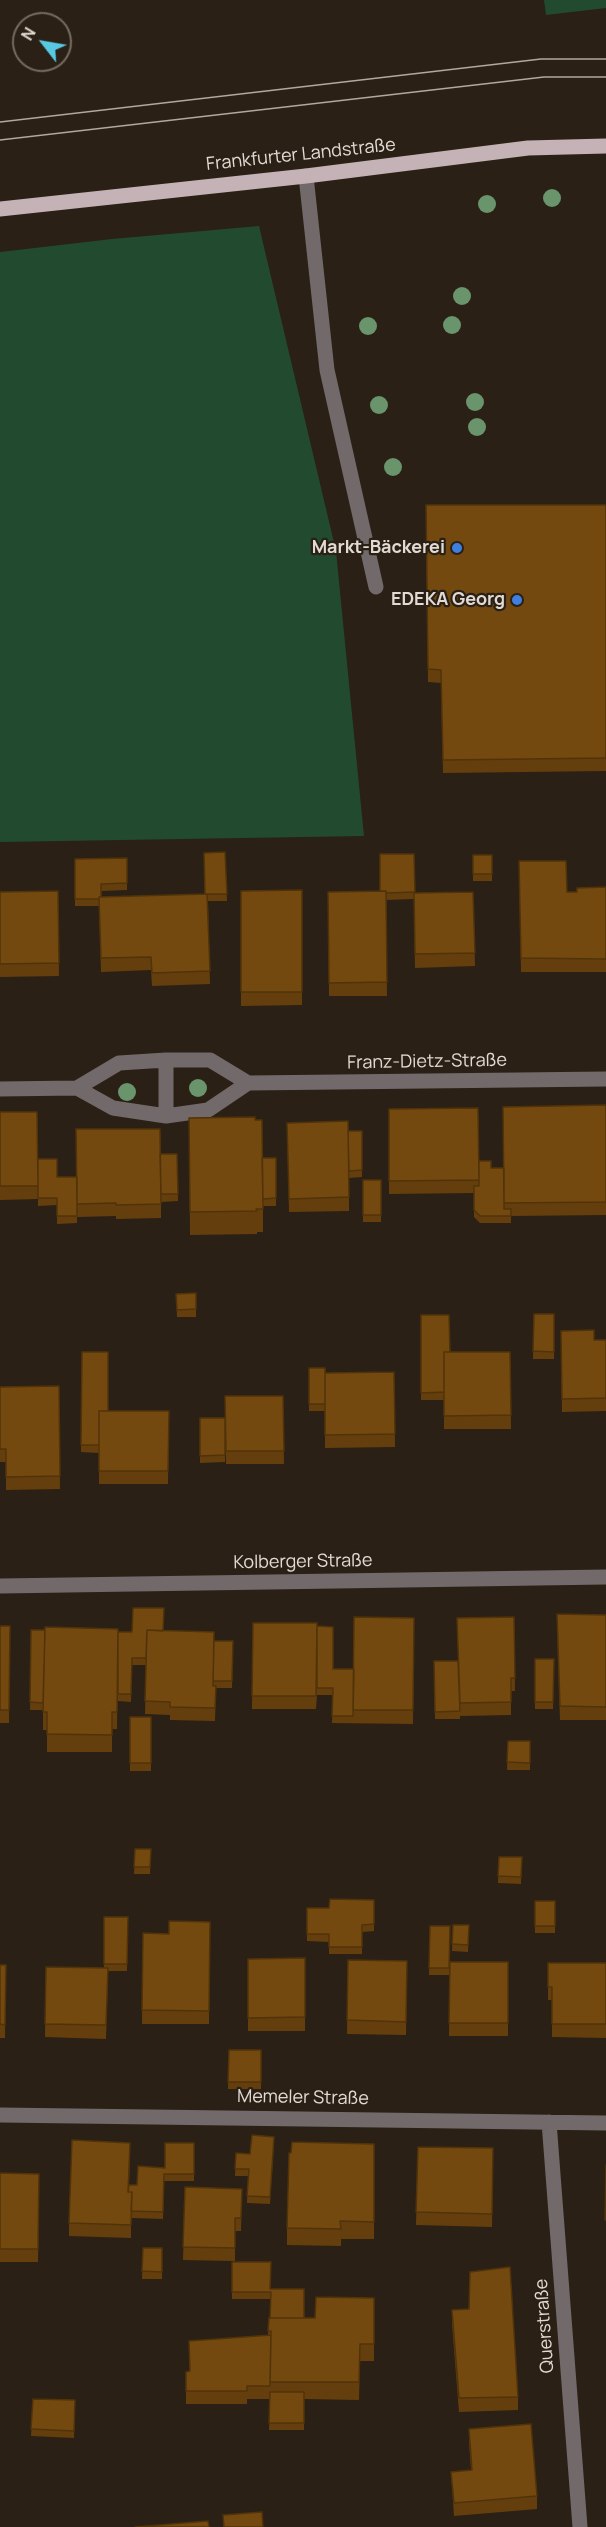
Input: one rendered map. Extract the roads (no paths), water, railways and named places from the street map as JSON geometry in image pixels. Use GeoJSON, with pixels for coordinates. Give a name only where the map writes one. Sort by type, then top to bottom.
{"type":"FeatureCollection","features":[{"type":"Feature","properties":{"kind":"main road","name":"Frankfurter Landstraße"},"geometry":{"type":"LineString","coordinates":[[0,209],[306,176],[528,148],[606,146]]}},
{"type":"Feature","properties":{"kind":"street"},"geometry":{"type":"LineString","coordinates":[[306,176],[327,370],[376,588]]}},
{"type":"Feature","properties":{"kind":"street"},"geometry":{"type":"LineString","coordinates":[[166,1060],[166,1116]]}},
{"type":"Feature","properties":{"kind":"street"},"geometry":{"type":"LineString","coordinates":[[0,1089],[76,1088],[113,1108],[166,1116],[208,1110],[248,1083],[210,1060],[166,1060],[119,1063],[76,1088]]}},
{"type":"Feature","properties":{"kind":"street","name":"Franz-Dietz-Straße"},"geometry":{"type":"LineString","coordinates":[[248,1083],[606,1079]]}},
{"type":"Feature","properties":{"kind":"street","name":"Kolberger Straße"},"geometry":{"type":"LineString","coordinates":[[0,1586],[606,1577]]}},
{"type":"Feature","properties":{"kind":"street","name":"Memeler Straße"},"geometry":{"type":"LineString","coordinates":[[0,2115],[606,2123]]}},
{"type":"Feature","properties":{"kind":"street","name":"Querstraße"},"geometry":{"type":"LineString","coordinates":[[549,2122],[580,2527]]}},
{"type":"Feature","properties":{"kind":"tram line"},"geometry":{"type":"LineString","coordinates":[[0,122],[541,59],[606,59]]}},
{"type":"Feature","properties":{"kind":"tram line"},"geometry":{"type":"LineString","coordinates":[[0,140],[544,77],[606,77]]}},
{"type":"Feature","properties":{"kind":"place","name":"Markt-Bäckerei"},"geometry":{"type":"Point","coordinates":[457,548]}},
{"type":"Feature","properties":{"kind":"place","name":"EDEKA Georg"},"geometry":{"type":"Point","coordinates":[517,600]}}]}
